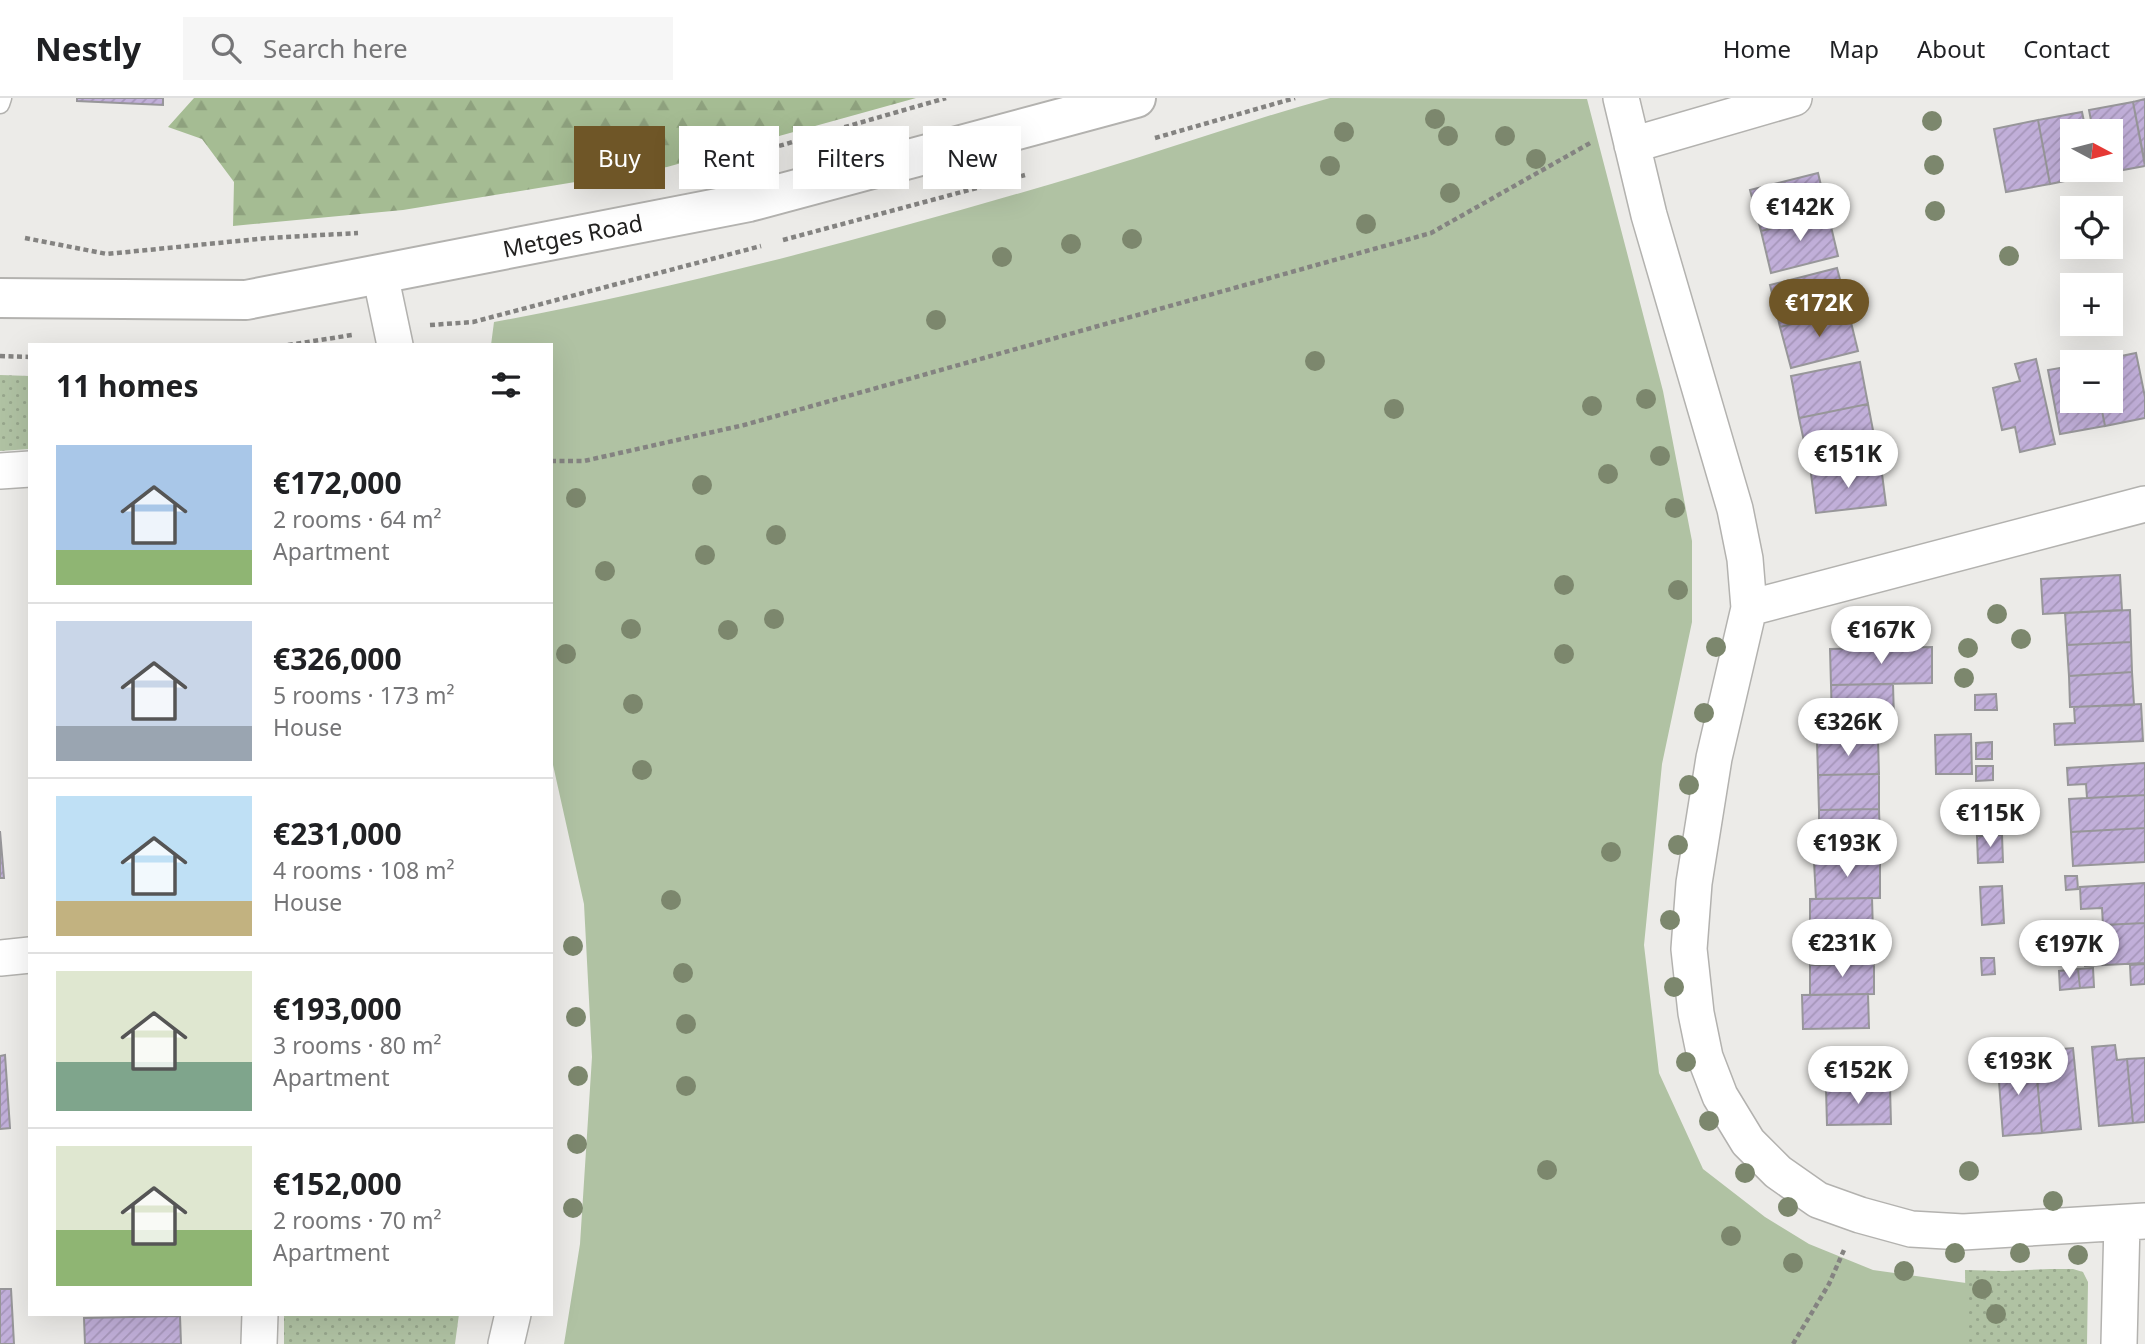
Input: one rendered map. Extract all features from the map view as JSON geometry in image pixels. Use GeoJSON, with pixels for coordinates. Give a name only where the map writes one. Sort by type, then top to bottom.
{"type":"FeatureCollection","features":[{"type":"Feature","properties":{"kind":"street","name":"Metges Road"},"geometry":{"type":"LineString","coordinates":[[0,298],[246,300],[749,202],[1136,98]]}},
{"type":"Feature","properties":{"kind":"street"},"geometry":{"type":"LineString","coordinates":[[1794,98],[1626,122],[1649,215],[1735,509],[1745,559],[1749,608],[1714,758],[1695,883],[1689,949],[1696,1013],[1709,1067],[1720,1096],[1748,1142],[1778,1172],[1818,1200],[1912,1229],[1963,1232],[2133,1222],[2119,1344]]}},
{"type":"Feature","properties":{"kind":"street"},"geometry":{"type":"LineString","coordinates":[[380,274],[395,343]]}},
{"type":"Feature","properties":{"kind":"street"},"geometry":{"type":"LineString","coordinates":[[0,471],[28,469]]}},
{"type":"Feature","properties":{"kind":"street"},"geometry":{"type":"LineString","coordinates":[[1749,608],[2145,504]]}},
{"type":"Feature","properties":{"kind":"street"},"geometry":{"type":"LineString","coordinates":[[0,958],[28,955]]}},
{"type":"Feature","properties":{"kind":"street"},"geometry":{"type":"LineString","coordinates":[[259,1344],[260,1316]]}},
{"type":"Feature","properties":{"kind":"street"},"geometry":{"type":"LineString","coordinates":[[506,1344],[513,1316]]}},
{"type":"Feature","properties":{"kind":"lane"},"geometry":{"type":"LineString","coordinates":[[0,104],[2,98]]}},
{"type":"Feature","properties":{"kind":"path"},"geometry":{"type":"LineString","coordinates":[[779,146],[946,98]]}},
{"type":"Feature","properties":{"kind":"path"},"geometry":{"type":"LineString","coordinates":[[553,461],[584,461],[744,425],[1430,233],[1626,122]]}},
{"type":"Feature","properties":{"kind":"path"},"geometry":{"type":"LineString","coordinates":[[25,238],[107,254],[370,232]]}},
{"type":"Feature","properties":{"kind":"path"},"geometry":{"type":"LineString","coordinates":[[0,356],[28,356]]}},
{"type":"Feature","properties":{"kind":"path"},"geometry":{"type":"LineString","coordinates":[[1793,1344],[1829,1284],[1860,1215]]}},
{"type":"Feature","properties":{"kind":"green space"},"geometry":{"type":"Polygon","coordinates":[[[194,98],[916,98],[815,126],[793,126],[793,132],[779,136],[779,126],[679,126],[679,164],[665,167],[665,126],[574,126],[574,182],[403,210],[233,226],[234,182],[202,139],[168,127],[194,98]]]}},
{"type":"Feature","properties":{"kind":"green space"},"geometry":{"type":"Polygon","coordinates":[[[1330,98],[1587,99],[1663,391],[1692,541],[1692,622],[1662,764],[1644,945],[1659,1073],[1703,1169],[1765,1217],[1809,1244],[1873,1270],[1966,1283],[1966,1344],[564,1344],[580,1244],[592,1057],[584,904],[553,765],[553,343],[491,343],[494,322],[719,274],[867,236],[1088,173],[1330,98]]]}},
{"type":"Feature","properties":{"kind":"green space"},"geometry":{"type":"Polygon","coordinates":[[[0,375],[28,376],[28,449],[0,451],[0,375]]]}},
{"type":"Feature","properties":{"kind":"green space"},"geometry":{"type":"Polygon","coordinates":[[[2050,1269],[2083,1272],[2088,1282],[2087,1344],[1966,1344],[1965,1270],[2050,1269]]]}},
{"type":"Feature","properties":{"kind":"green space"},"geometry":{"type":"Polygon","coordinates":[[[284,1316],[459,1316],[455,1344],[284,1344],[284,1316]]]}},
{"type":"Feature","properties":{"kind":"building"},"geometry":{"type":"Polygon","coordinates":[[[77,98],[163,98],[163,105],[77,101],[77,98]]]}},
{"type":"Feature","properties":{"kind":"building"},"geometry":{"type":"Polygon","coordinates":[[[2145,99],[2145,164],[2133,102],[2145,99]]]}},
{"type":"Feature","properties":{"kind":"building"},"geometry":{"type":"Polygon","coordinates":[[[2133,102],[2145,166],[2123,170],[2123,119],[2091,119],[2089,110],[2133,102]]]}},
{"type":"Feature","properties":{"kind":"building"},"geometry":{"type":"Polygon","coordinates":[[[2082,112],[2083,119],[2060,119],[2060,182],[2050,184],[2038,120],[2082,112]]]}},
{"type":"Feature","properties":{"kind":"building"},"geometry":{"type":"Polygon","coordinates":[[[2038,120],[2050,184],[2006,192],[1994,129],[2038,120]]]}},
{"type":"Feature","properties":{"kind":"building"},"geometry":{"type":"Polygon","coordinates":[[[1818,173],[1828,214],[1761,231],[1750,190],[1818,173]]]}},
{"type":"Feature","properties":{"kind":"building"},"geometry":{"type":"Polygon","coordinates":[[[1828,214],[1838,256],[1771,273],[1761,231],[1828,214]]]}},
{"type":"Feature","properties":{"kind":"building"},"geometry":{"type":"Polygon","coordinates":[[[1837,268],[1848,310],[1780,327],[1770,285],[1837,268]]]}},
{"type":"Feature","properties":{"kind":"building"},"geometry":{"type":"Polygon","coordinates":[[[1848,310],[1858,351],[1791,368],[1780,327],[1848,310]]]}},
{"type":"Feature","properties":{"kind":"building"},"geometry":{"type":"Polygon","coordinates":[[[2136,353],[2145,397],[2145,418],[2105,426],[2102,413],[2123,413],[2123,356],[2136,353]]]}},
{"type":"Feature","properties":{"kind":"building"},"geometry":{"type":"Polygon","coordinates":[[[2036,359],[2055,444],[2020,452],[2015,427],[2002,430],[1993,388],[2020,381],[2015,364],[2036,359]]]}},
{"type":"Feature","properties":{"kind":"building"},"geometry":{"type":"Polygon","coordinates":[[[1860,362],[1868,404],[1799,418],[1791,376],[1860,362]]]}},
{"type":"Feature","properties":{"kind":"building"},"geometry":{"type":"Polygon","coordinates":[[[2060,368],[2060,413],[2102,413],[2105,426],[2060,434],[2048,370],[2060,368]]]}},
{"type":"Feature","properties":{"kind":"building"},"geometry":{"type":"Polygon","coordinates":[[[1868,404],[1876,446],[1808,460],[1799,418],[1868,404]]]}},
{"type":"Feature","properties":{"kind":"building"},"geometry":{"type":"Polygon","coordinates":[[[1881,466],[1886,505],[1816,513],[1811,474],[1881,466]]]}},
{"type":"Feature","properties":{"kind":"building"},"geometry":{"type":"Polygon","coordinates":[[[2120,575],[2122,610],[2043,614],[2041,579],[2120,575]]]}},
{"type":"Feature","properties":{"kind":"building"},"geometry":{"type":"Polygon","coordinates":[[[2130,610],[2131,642],[2067,645],[2065,613],[2130,610]]]}},
{"type":"Feature","properties":{"kind":"building"},"geometry":{"type":"Polygon","coordinates":[[[2131,642],[2132,672],[2069,676],[2067,645],[2131,642]]]}},
{"type":"Feature","properties":{"kind":"building"},"geometry":{"type":"Polygon","coordinates":[[[1932,647],[1932,683],[1831,685],[1830,649],[1932,647]]]}},
{"type":"Feature","properties":{"kind":"building"},"geometry":{"type":"Polygon","coordinates":[[[2132,672],[2134,705],[2070,707],[2069,676],[2132,672]]]}},
{"type":"Feature","properties":{"kind":"building"},"geometry":{"type":"Polygon","coordinates":[[[1893,684],[1894,720],[1832,721],[1831,685],[1893,684]]]}},
{"type":"Feature","properties":{"kind":"building"},"geometry":{"type":"Polygon","coordinates":[[[1996,694],[1997,710],[1975,710],[1975,695],[1996,694]]]}},
{"type":"Feature","properties":{"kind":"building"},"geometry":{"type":"Polygon","coordinates":[[[2141,704],[2143,741],[2055,745],[2054,724],[2075,723],[2074,707],[2141,704]]]}},
{"type":"Feature","properties":{"kind":"building"},"geometry":{"type":"Polygon","coordinates":[[[1971,734],[1972,774],[1936,774],[1935,735],[1971,734]]]}},
{"type":"Feature","properties":{"kind":"building"},"geometry":{"type":"Polygon","coordinates":[[[1878,740],[1879,774],[1818,775],[1817,741],[1878,740]]]}},
{"type":"Feature","properties":{"kind":"building"},"geometry":{"type":"Polygon","coordinates":[[[1992,742],[1992,759],[1976,759],[1976,743],[1992,742]]]}},
{"type":"Feature","properties":{"kind":"building"},"geometry":{"type":"Polygon","coordinates":[[[2145,763],[2145,795],[2087,798],[2086,784],[2068,785],[2067,768],[2145,763]]]}},
{"type":"Feature","properties":{"kind":"building"},"geometry":{"type":"Polygon","coordinates":[[[1976,766],[1993,766],[1993,780],[1976,781],[1976,766]]]}},
{"type":"Feature","properties":{"kind":"building"},"geometry":{"type":"Polygon","coordinates":[[[1879,774],[1879,809],[1819,810],[1818,775],[1879,774]]]}},
{"type":"Feature","properties":{"kind":"building"},"geometry":{"type":"Polygon","coordinates":[[[2145,795],[2145,828],[2071,832],[2069,799],[2145,795]]]}},
{"type":"Feature","properties":{"kind":"building"},"geometry":{"type":"Polygon","coordinates":[[[1879,809],[1880,843],[1819,844],[1819,810],[1879,809]]]}},
{"type":"Feature","properties":{"kind":"building"},"geometry":{"type":"Polygon","coordinates":[[[2145,828],[2145,862],[2073,866],[2071,832],[2145,828]]]}},
{"type":"Feature","properties":{"kind":"building"},"geometry":{"type":"Polygon","coordinates":[[[0,831],[4,878],[0,878],[0,831]]]}},
{"type":"Feature","properties":{"kind":"building"},"geometry":{"type":"Polygon","coordinates":[[[2002,835],[2003,862],[1978,863],[1977,836],[2002,835]]]}},
{"type":"Feature","properties":{"kind":"building"},"geometry":{"type":"Polygon","coordinates":[[[1880,860],[1880,898],[1816,899],[1814,861],[1880,860]]]}},
{"type":"Feature","properties":{"kind":"building"},"geometry":{"type":"Polygon","coordinates":[[[2065,876],[2077,876],[2078,889],[2066,890],[2065,876]]]}},
{"type":"Feature","properties":{"kind":"building"},"geometry":{"type":"Polygon","coordinates":[[[2145,883],[2145,923],[2103,925],[2102,908],[2081,909],[2080,887],[2145,883]]]}},
{"type":"Feature","properties":{"kind":"building"},"geometry":{"type":"Polygon","coordinates":[[[2002,886],[2004,923],[1982,925],[1980,887],[2002,886]]]}},
{"type":"Feature","properties":{"kind":"building"},"geometry":{"type":"Polygon","coordinates":[[[1872,898],[1873,933],[1810,934],[1810,899],[1872,898]]]}},
{"type":"Feature","properties":{"kind":"building"},"geometry":{"type":"Polygon","coordinates":[[[2145,923],[2145,963],[2085,966],[2083,944],[2103,943],[2103,925],[2145,923]]]}},
{"type":"Feature","properties":{"kind":"building"},"geometry":{"type":"Polygon","coordinates":[[[1873,933],[1874,964],[1810,965],[1810,934],[1873,933]]]}},
{"type":"Feature","properties":{"kind":"building"},"geometry":{"type":"Polygon","coordinates":[[[1981,958],[1994,958],[1995,974],[1982,975],[1981,958]]]}},
{"type":"Feature","properties":{"kind":"building"},"geometry":{"type":"Polygon","coordinates":[[[1874,964],[1874,994],[1810,995],[1810,965],[1874,964]]]}},
{"type":"Feature","properties":{"kind":"building"},"geometry":{"type":"Polygon","coordinates":[[[2145,964],[2145,984],[2131,985],[2130,965],[2145,964]]]}},
{"type":"Feature","properties":{"kind":"building"},"geometry":{"type":"Polygon","coordinates":[[[2093,968],[2094,987],[2080,988],[2078,969],[2093,968]]]}},
{"type":"Feature","properties":{"kind":"building"},"geometry":{"type":"Polygon","coordinates":[[[2078,969],[2080,988],[2060,990],[2059,971],[2078,969]]]}},
{"type":"Feature","properties":{"kind":"building"},"geometry":{"type":"Polygon","coordinates":[[[1868,994],[1869,1028],[1803,1029],[1802,995],[1868,994]]]}},
{"type":"Feature","properties":{"kind":"building"},"geometry":{"type":"Polygon","coordinates":[[[2115,1045],[2117,1060],[2127,1059],[2133,1123],[2099,1126],[2092,1047],[2115,1045]]]}},
{"type":"Feature","properties":{"kind":"building"},"geometry":{"type":"Polygon","coordinates":[[[2073,1048],[2081,1129],[2042,1133],[2036,1067],[2053,1066],[2051,1050],[2073,1048]]]}},
{"type":"Feature","properties":{"kind":"building"},"geometry":{"type":"Polygon","coordinates":[[[1826,1050],[1889,1050],[1890,1087],[1826,1088],[1826,1050]]]}},
{"type":"Feature","properties":{"kind":"building"},"geometry":{"type":"Polygon","coordinates":[[[2019,1052],[2021,1069],[2036,1067],[2042,1133],[2003,1136],[1997,1054],[2019,1052]]]}},
{"type":"Feature","properties":{"kind":"building"},"geometry":{"type":"Polygon","coordinates":[[[5,1055],[10,1128],[0,1129],[0,1056],[5,1055]]]}},
{"type":"Feature","properties":{"kind":"building"},"geometry":{"type":"Polygon","coordinates":[[[2145,1058],[2145,1122],[2133,1123],[2127,1059],[2145,1058]]]}},
{"type":"Feature","properties":{"kind":"building"},"geometry":{"type":"Polygon","coordinates":[[[1890,1087],[1891,1124],[1827,1125],[1826,1088],[1890,1087]]]}},
{"type":"Feature","properties":{"kind":"building"},"geometry":{"type":"Polygon","coordinates":[[[0,1289],[11,1289],[14,1344],[0,1344],[0,1289]]]}},
{"type":"Feature","properties":{"kind":"building"},"geometry":{"type":"Polygon","coordinates":[[[180,1316],[181,1344],[85,1344],[84,1318],[180,1316]]]}}]}
